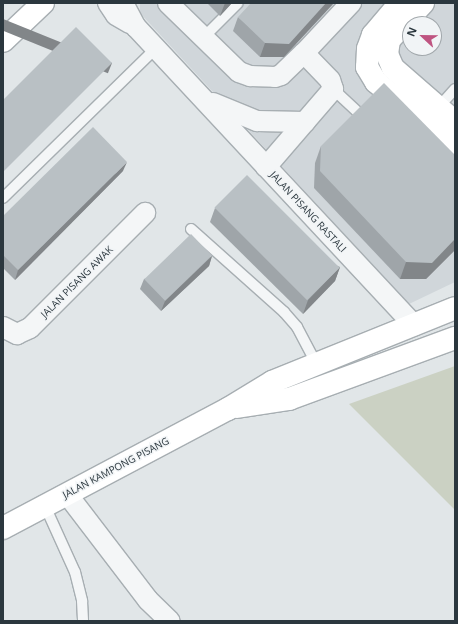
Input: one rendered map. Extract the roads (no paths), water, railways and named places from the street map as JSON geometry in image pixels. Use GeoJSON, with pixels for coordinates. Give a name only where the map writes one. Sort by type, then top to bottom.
{"type":"FeatureCollection","features":[{"type":"Feature","properties":{"kind":"main road"},"geometry":{"type":"LineString","coordinates":[[3,41],[43,3]]}},
{"type":"Feature","properties":{"kind":"main road"},"geometry":{"type":"LineString","coordinates":[[400,3],[373,35],[368,49],[367,67],[376,82],[455,147]]}},
{"type":"Feature","properties":{"kind":"main road"},"geometry":{"type":"LineString","coordinates":[[423,3],[389,40],[387,54],[393,68],[437,109],[455,122]]}},
{"type":"Feature","properties":{"kind":"main road","name":"JALAN KAMPONG PISANG"},"geometry":{"type":"LineString","coordinates":[[3,528],[228,409],[272,382],[414,325],[452,307]]}},
{"type":"Feature","properties":{"kind":"main road","name":"JALAN KAMPONG PISANG"},"geometry":{"type":"LineString","coordinates":[[228,409],[289,399],[455,338]]}},
{"type":"Feature","properties":{"kind":"street","name":"JALAN PISANG RASTALI"},"geometry":{"type":"LineString","coordinates":[[108,3],[116,15],[136,27]]}},
{"type":"Feature","properties":{"kind":"street","name":"JALAN PISANG RASTALI"},"geometry":{"type":"LineString","coordinates":[[123,3],[136,27],[414,325]]}},
{"type":"Feature","properties":{"kind":"street"},"geometry":{"type":"LineString","coordinates":[[168,3],[234,69],[250,76],[281,75],[351,3]]}},
{"type":"Feature","properties":{"kind":"street"},"geometry":{"type":"LineString","coordinates":[[266,167],[333,89],[330,80],[304,53]]}},
{"type":"Feature","properties":{"kind":"street","name":"JALAN PISANG RASTALI"},"geometry":{"type":"LineString","coordinates":[[203,99],[256,121],[305,122]]}},
{"type":"Feature","properties":{"kind":"street","name":"JALAN PISANG AWAK"},"geometry":{"type":"LineString","coordinates":[[3,327],[17,334],[30,328],[145,213]]}},
{"type":"Feature","properties":{"kind":"street"},"geometry":{"type":"LineString","coordinates":[[67,494],[148,600],[170,621]]}},
{"type":"Feature","properties":{"kind":"lane"},"geometry":{"type":"LineString","coordinates":[[203,38],[238,3]]}},
{"type":"Feature","properties":{"kind":"lane"},"geometry":{"type":"LineString","coordinates":[[3,198],[156,48]]}},
{"type":"Feature","properties":{"kind":"lane"},"geometry":{"type":"LineString","coordinates":[[333,89],[362,116]]}},
{"type":"Feature","properties":{"kind":"lane"},"geometry":{"type":"LineString","coordinates":[[437,109],[455,89]]}},
{"type":"Feature","properties":{"kind":"lane"},"geometry":{"type":"LineString","coordinates":[[191,229],[284,312],[297,327],[317,365]]}},
{"type":"Feature","properties":{"kind":"lane"},"geometry":{"type":"LineString","coordinates":[[44,506],[75,572],[82,601],[83,621]]}}]}
